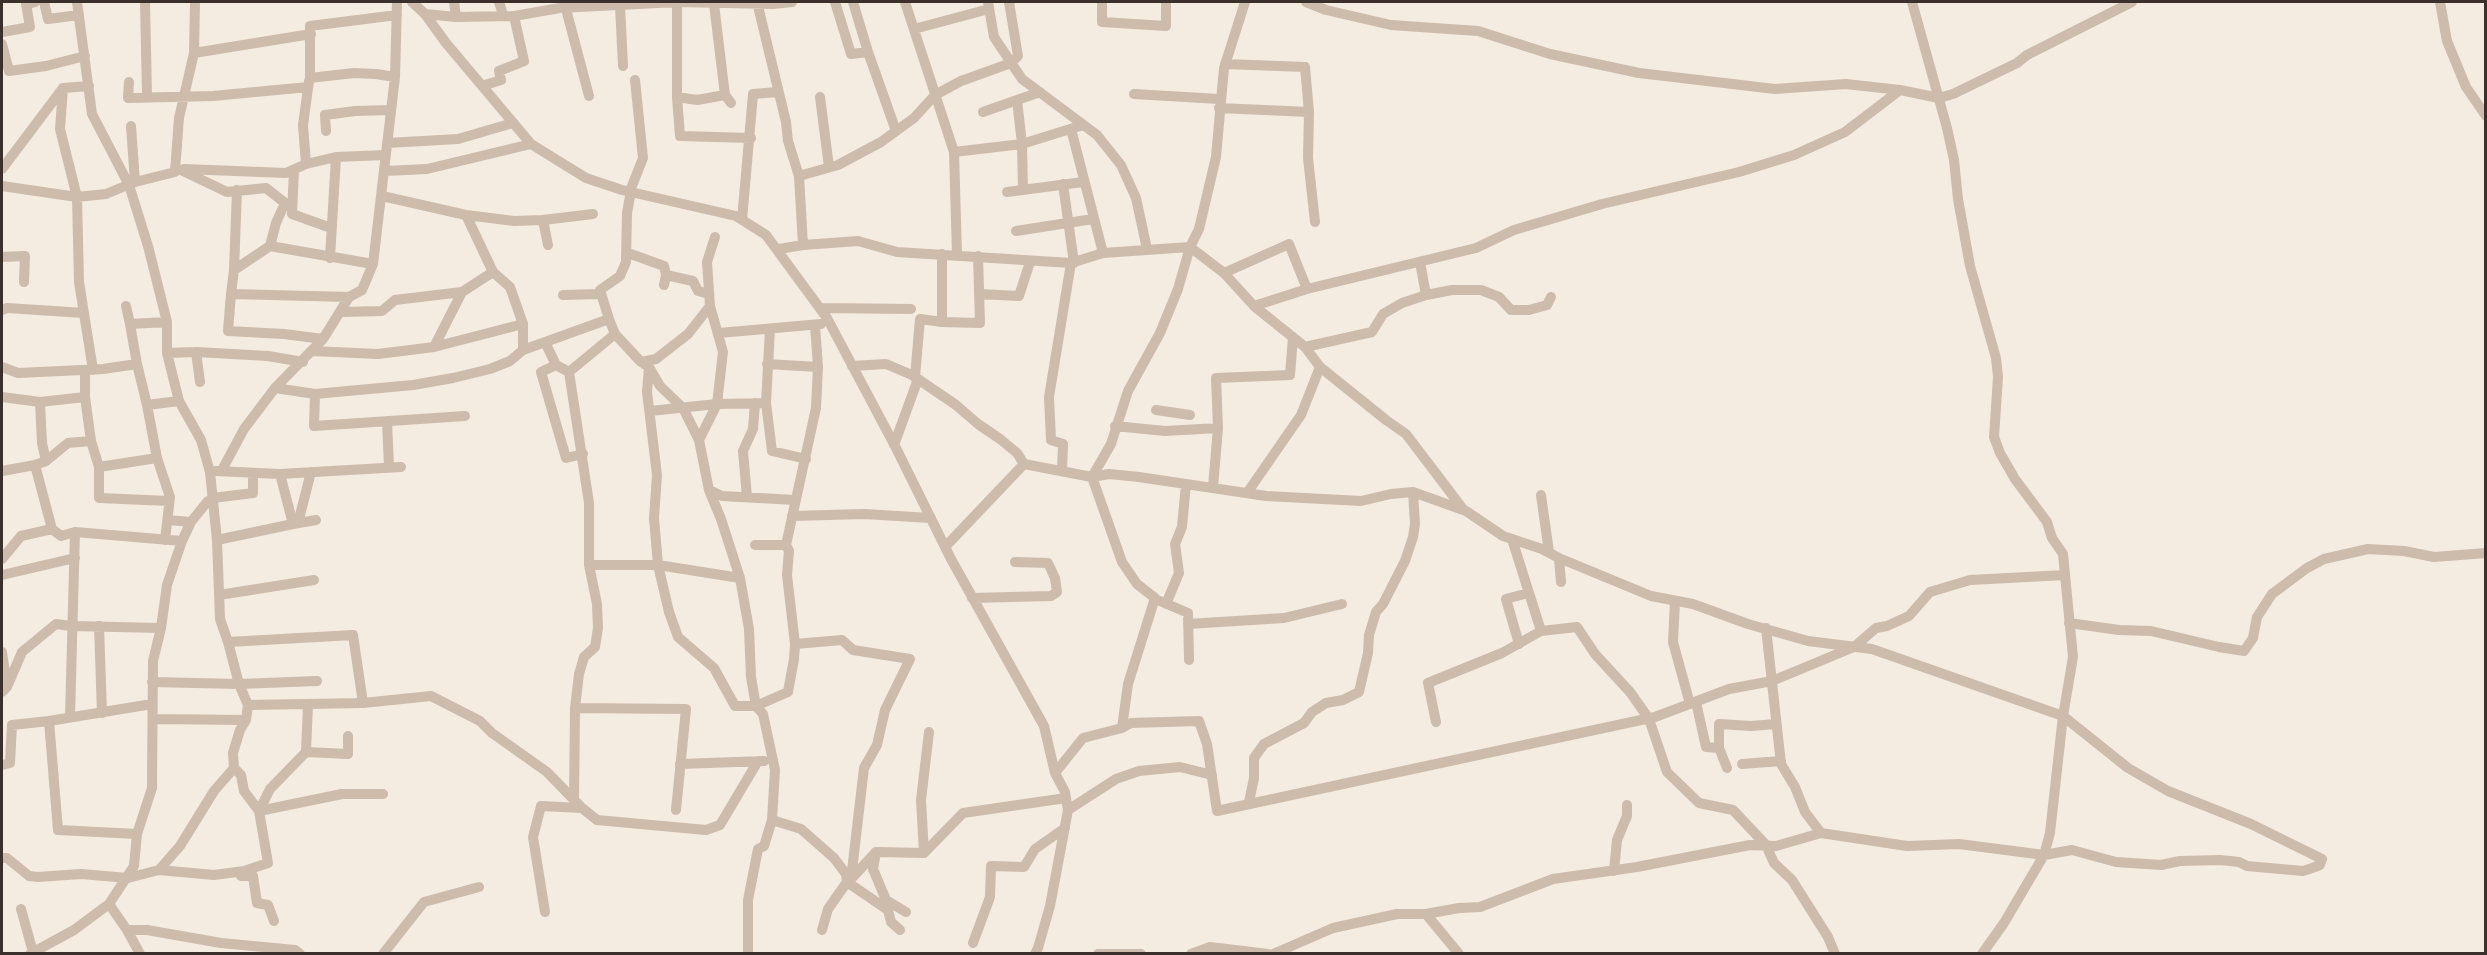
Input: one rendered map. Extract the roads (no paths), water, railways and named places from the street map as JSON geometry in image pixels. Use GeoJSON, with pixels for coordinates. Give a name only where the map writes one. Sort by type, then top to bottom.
{"type":"FeatureCollection","features":[{"type":"Feature","properties":{"kind":"street"},"geometry":{"type":"LineString","coordinates":[[2,32],[30,27],[26,4],[34,2]]}},
{"type":"Feature","properties":{"kind":"street"},"geometry":{"type":"LineString","coordinates":[[44,2],[48,19],[79,15]]}},
{"type":"Feature","properties":{"kind":"street"},"geometry":{"type":"LineString","coordinates":[[78,2],[95,122],[132,183]]}},
{"type":"Feature","properties":{"kind":"street"},"geometry":{"type":"LineString","coordinates":[[145,2],[147,96]]}},
{"type":"Feature","properties":{"kind":"street"},"geometry":{"type":"LineString","coordinates":[[178,171],[183,95],[194,53],[195,2]]}},
{"type":"Feature","properties":{"kind":"street"},"geometry":{"type":"LineString","coordinates":[[231,294],[349,297],[363,290],[373,264],[385,171],[395,77],[397,2]]}},
{"type":"Feature","properties":{"kind":"street"},"geometry":{"type":"LineString","coordinates":[[412,2],[425,14],[531,144],[586,178],[736,216],[766,235],[779,249],[830,322],[972,598],[1044,726],[1055,774],[1065,792],[1068,810],[1050,906],[1035,954]]}},
{"type":"Feature","properties":{"kind":"street"},"geometry":{"type":"LineString","coordinates":[[454,2],[456,17]]}},
{"type":"Feature","properties":{"kind":"street"},"geometry":{"type":"LineString","coordinates":[[482,86],[501,80],[499,71],[524,61],[509,15],[499,2]]}},
{"type":"Feature","properties":{"kind":"street"},"geometry":{"type":"LineString","coordinates":[[425,14],[456,17],[509,15],[561,6],[677,2],[714,4],[792,2]]}},
{"type":"Feature","properties":{"kind":"street"},"geometry":{"type":"LineString","coordinates":[[677,2],[677,97],[680,136],[751,138]]}},
{"type":"Feature","properties":{"kind":"street"},"geometry":{"type":"LineString","coordinates":[[835,2],[851,54],[868,52]]}},
{"type":"Feature","properties":{"kind":"street"},"geometry":{"type":"LineString","coordinates":[[853,2],[868,52],[897,131]]}},
{"type":"Feature","properties":{"kind":"street"},"geometry":{"type":"LineString","coordinates":[[905,2],[954,152],[957,255]]}},
{"type":"Feature","properties":{"kind":"street"},"geometry":{"type":"LineString","coordinates":[[799,176],[829,167],[881,142],[914,118],[935,95],[961,81],[1011,63],[1018,56],[1009,2]]}},
{"type":"Feature","properties":{"kind":"street"},"geometry":{"type":"LineString","coordinates":[[1102,2],[1102,22],[1166,27],[1166,2]]}},
{"type":"Feature","properties":{"kind":"street"},"geometry":{"type":"LineString","coordinates":[[1189,660],[1188,613],[1155,598],[1137,584],[1122,562],[1092,477],[1111,444],[1128,391],[1160,333],[1178,289],[1190,247],[1199,229],[1216,157],[1219,103],[1225,64],[1245,2]]}},
{"type":"Feature","properties":{"kind":"street"},"geometry":{"type":"LineString","coordinates":[[1306,2],[1326,10],[1391,25],[1478,31],[1550,54],[1639,73],[1776,89],[1846,84],[1900,90],[1939,98],[1953,94],[2017,63],[2027,55],[2132,2]]}},
{"type":"Feature","properties":{"kind":"street"},"geometry":{"type":"LineString","coordinates":[[1912,2],[1954,160],[1958,199],[1970,266],[1996,358],[1998,377],[1994,437],[2015,479],[2046,522],[2063,554],[2073,657],[2063,716],[2050,833],[2044,855],[2004,923],[1982,954]]}},
{"type":"Feature","properties":{"kind":"street"},"geometry":{"type":"LineString","coordinates":[[2440,2],[2447,41],[2466,87],[2486,116]]}},
{"type":"Feature","properties":{"kind":"street"},"geometry":{"type":"LineString","coordinates":[[758,3],[786,122],[788,141],[799,176],[803,245]]}},
{"type":"Feature","properties":{"kind":"street"},"geometry":{"type":"LineString","coordinates":[[618,4],[623,66]]}},
{"type":"Feature","properties":{"kind":"street"},"geometry":{"type":"LineString","coordinates":[[677,97],[697,100],[728,99],[714,4]]}},
{"type":"Feature","properties":{"kind":"street"},"geometry":{"type":"LineString","coordinates":[[914,29],[989,5],[994,37],[1022,79],[1097,135],[1121,165],[1136,198],[1147,249]]}},
{"type":"Feature","properties":{"kind":"street"},"geometry":{"type":"LineString","coordinates":[[561,6],[589,96]]}},
{"type":"Feature","properties":{"kind":"street"},"geometry":{"type":"LineString","coordinates":[[306,164],[303,125],[309,82],[310,26],[397,15]]}},
{"type":"Feature","properties":{"kind":"street"},"geometry":{"type":"LineString","coordinates":[[194,53],[311,34]]}},
{"type":"Feature","properties":{"kind":"street"},"geometry":{"type":"LineString","coordinates":[[2,44],[5,71],[46,66],[85,56]]}},
{"type":"Feature","properties":{"kind":"street"},"geometry":{"type":"LineString","coordinates":[[1225,64],[1305,67],[1309,112],[1308,158],[1315,222]]}},
{"type":"Feature","properties":{"kind":"street"},"geometry":{"type":"LineString","coordinates":[[129,82],[128,98],[213,96],[354,73],[395,77]]}},
{"type":"Feature","properties":{"kind":"street"},"geometry":{"type":"LineString","coordinates":[[635,80],[643,158],[630,191],[627,213],[628,253],[620,276],[600,290],[599,294],[615,334],[645,364],[660,386],[683,408],[699,440],[709,490],[740,578],[749,629],[751,677],[756,706],[763,714],[775,770],[772,820],[764,846],[758,849],[748,900],[748,954]]}},
{"type":"Feature","properties":{"kind":"street"},"geometry":{"type":"LineString","coordinates":[[2,169],[63,88],[89,86]]}},
{"type":"Feature","properties":{"kind":"street"},"geometry":{"type":"LineString","coordinates":[[63,88],[60,129],[77,197],[79,282],[89,370],[85,398],[99,467],[99,498],[169,501]]}},
{"type":"Feature","properties":{"kind":"street"},"geometry":{"type":"LineString","coordinates":[[1254,306],[1307,290],[1476,248],[1514,230],[1602,204],[1729,174],[1794,155],[1845,132],[1900,90]]}},
{"type":"Feature","properties":{"kind":"street"},"geometry":{"type":"LineString","coordinates":[[742,220],[751,138],[753,94],[778,92]]}},
{"type":"Feature","properties":{"kind":"street"},"geometry":{"type":"LineString","coordinates":[[983,112],[1040,92]]}},
{"type":"Feature","properties":{"kind":"street"},"geometry":{"type":"LineString","coordinates":[[1134,94],[1309,112]]}},
{"type":"Feature","properties":{"kind":"street"},"geometry":{"type":"LineString","coordinates":[[820,97],[829,167]]}},
{"type":"Feature","properties":{"kind":"street"},"geometry":{"type":"LineString","coordinates":[[1017,100],[1022,144],[1023,190]]}},
{"type":"Feature","properties":{"kind":"street"},"geometry":{"type":"LineString","coordinates":[[326,131],[325,116],[355,111],[392,110]]}},
{"type":"Feature","properties":{"kind":"street"},"geometry":{"type":"LineString","coordinates":[[387,143],[458,140],[513,123]]}},
{"type":"Feature","properties":{"kind":"street"},"geometry":{"type":"LineString","coordinates":[[954,152],[1022,144],[1083,125]]}},
{"type":"Feature","properties":{"kind":"street"},"geometry":{"type":"LineString","coordinates":[[130,126],[132,183],[167,322],[167,353],[179,401],[201,440],[210,472],[217,540],[220,619],[239,684],[248,705],[246,720],[240,730],[233,753],[234,768],[241,775],[244,791],[259,811],[268,863],[244,871],[214,875]]}},
{"type":"Feature","properties":{"kind":"street"},"geometry":{"type":"LineString","coordinates":[[1071,129],[1103,253]]}},
{"type":"Feature","properties":{"kind":"street"},"geometry":{"type":"LineString","coordinates":[[385,171],[427,169],[531,144]]}},
{"type":"Feature","properties":{"kind":"street"},"geometry":{"type":"LineString","coordinates":[[2,186],[77,197],[106,194],[132,183],[178,171],[198,169],[286,173],[306,164],[336,157],[386,155]]}},
{"type":"Feature","properties":{"kind":"street"},"geometry":{"type":"LineString","coordinates":[[330,258],[336,157]]}},
{"type":"Feature","properties":{"kind":"street"},"geometry":{"type":"LineString","coordinates":[[294,170],[292,214],[331,228]]}},
{"type":"Feature","properties":{"kind":"street"},"geometry":{"type":"LineString","coordinates":[[178,171],[227,192],[266,188],[285,203],[270,246],[234,270]]}},
{"type":"Feature","properties":{"kind":"street"},"geometry":{"type":"LineString","coordinates":[[1007,192],[1083,182]]}},
{"type":"Feature","properties":{"kind":"street"},"geometry":{"type":"LineString","coordinates":[[1062,470],[1062,444],[1052,440],[1049,397],[1073,263],[1063,184]]}},
{"type":"Feature","properties":{"kind":"street"},"geometry":{"type":"LineString","coordinates":[[237,190],[234,270],[228,331],[323,339]]}},
{"type":"Feature","properties":{"kind":"street"},"geometry":{"type":"LineString","coordinates":[[382,196],[466,215],[514,220],[543,220],[593,214]]}},
{"type":"Feature","properties":{"kind":"street"},"geometry":{"type":"LineString","coordinates":[[466,215],[493,272],[510,287],[524,324],[523,350]]}},
{"type":"Feature","properties":{"kind":"street"},"geometry":{"type":"LineString","coordinates":[[1016,231],[1093,219]]}},
{"type":"Feature","properties":{"kind":"street"},"geometry":{"type":"LineString","coordinates":[[543,220],[548,245]]}},
{"type":"Feature","properties":{"kind":"street"},"geometry":{"type":"LineString","coordinates":[[699,440],[717,404],[723,352],[710,306],[709,294],[707,262],[715,237]]}},
{"type":"Feature","properties":{"kind":"street"},"geometry":{"type":"LineString","coordinates":[[779,249],[803,245],[858,242],[897,252],[1073,263],[1103,253],[1190,247],[1224,273],[1254,306],[1305,347],[1320,367],[1407,434],[1464,510]]}},
{"type":"Feature","properties":{"kind":"street"},"geometry":{"type":"LineString","coordinates":[[1224,273],[1289,244],[1307,290]]}},
{"type":"Feature","properties":{"kind":"street"},"geometry":{"type":"LineString","coordinates":[[270,246],[373,264]]}},
{"type":"Feature","properties":{"kind":"street"},"geometry":{"type":"LineString","coordinates":[[628,253],[664,266],[665,280],[693,281],[698,291],[709,294]]}},
{"type":"Feature","properties":{"kind":"street"},"geometry":{"type":"LineString","coordinates":[[942,254],[942,322]]}},
{"type":"Feature","properties":{"kind":"street"},"geometry":{"type":"LineString","coordinates":[[2,257],[25,256],[24,282]]}},
{"type":"Feature","properties":{"kind":"street"},"geometry":{"type":"LineString","coordinates":[[894,445],[917,378],[920,319],[980,323],[978,256]]}},
{"type":"Feature","properties":{"kind":"street"},"geometry":{"type":"LineString","coordinates":[[979,294],[1019,296],[1030,262]]}},
{"type":"Feature","properties":{"kind":"street"},"geometry":{"type":"LineString","coordinates":[[1420,262],[1426,295]]}},
{"type":"Feature","properties":{"kind":"street"},"geometry":{"type":"LineString","coordinates":[[341,312],[382,311],[395,300],[462,292],[493,272]]}},
{"type":"Feature","properties":{"kind":"street"},"geometry":{"type":"LineString","coordinates":[[1305,347],[1372,332],[1383,314],[1402,303],[1426,295],[1452,290],[1481,290],[1499,297],[1511,310],[1529,310],[1547,305],[1551,297]]}},
{"type":"Feature","properties":{"kind":"street"},"geometry":{"type":"LineString","coordinates":[[434,347],[462,292]]}},
{"type":"Feature","properties":{"kind":"street"},"geometry":{"type":"LineString","coordinates":[[563,295],[599,294]]}},
{"type":"Feature","properties":{"kind":"street"},"geometry":{"type":"LineString","coordinates":[[222,471],[244,429],[275,388],[303,362],[323,339],[349,297]]}},
{"type":"Feature","properties":{"kind":"street"},"geometry":{"type":"LineString","coordinates":[[126,306],[157,458],[170,497],[165,540]]}},
{"type":"Feature","properties":{"kind":"street"},"geometry":{"type":"LineString","coordinates":[[645,364],[656,359],[688,334],[710,306]]}},
{"type":"Feature","properties":{"kind":"street"},"geometry":{"type":"LineString","coordinates":[[820,308],[910,309]]}},
{"type":"Feature","properties":{"kind":"street"},"geometry":{"type":"LineString","coordinates":[[2,310],[84,313]]}},
{"type":"Feature","properties":{"kind":"street"},"geometry":{"type":"LineString","coordinates":[[275,388],[315,394],[413,385],[453,378],[490,369],[510,361],[523,350],[609,319]]}},
{"type":"Feature","properties":{"kind":"street"},"geometry":{"type":"LineString","coordinates":[[130,324],[167,322]]}},
{"type":"Feature","properties":{"kind":"street"},"geometry":{"type":"LineString","coordinates":[[719,333],[830,322]]}},
{"type":"Feature","properties":{"kind":"street"},"geometry":{"type":"LineString","coordinates":[[312,351],[378,354],[434,347],[524,324]]}},
{"type":"Feature","properties":{"kind":"street"},"geometry":{"type":"LineString","coordinates":[[645,364],[657,475],[654,518],[658,565],[669,612],[678,637],[714,668],[735,706],[756,706],[788,692],[795,644],[787,575],[789,551],[786,545],[816,408],[818,367],[815,325]]}},
{"type":"Feature","properties":{"kind":"street"},"geometry":{"type":"LineString","coordinates":[[747,497],[742,451],[753,429],[760,403],[770,329]]}},
{"type":"Feature","properties":{"kind":"street"},"geometry":{"type":"LineString","coordinates":[[569,372],[615,334]]}},
{"type":"Feature","properties":{"kind":"street"},"geometry":{"type":"LineString","coordinates":[[1213,487],[1218,428],[1216,378],[1290,375],[1293,337]]}},
{"type":"Feature","properties":{"kind":"street"},"geometry":{"type":"LineString","coordinates":[[545,342],[556,365],[569,372]]}},
{"type":"Feature","properties":{"kind":"street"},"geometry":{"type":"LineString","coordinates":[[167,353],[196,352],[268,356],[303,362]]}},
{"type":"Feature","properties":{"kind":"street"},"geometry":{"type":"LineString","coordinates":[[196,352],[200,382]]}},
{"type":"Feature","properties":{"kind":"street"},"geometry":{"type":"LineString","coordinates":[[2,367],[18,373],[89,370],[137,364]]}},
{"type":"Feature","properties":{"kind":"street"},"geometry":{"type":"LineString","coordinates":[[767,364],[818,367]]}},
{"type":"Feature","properties":{"kind":"street"},"geometry":{"type":"LineString","coordinates":[[852,366],[886,364],[917,378],[1009,446],[1024,464],[1092,477],[1108,474],[1123,475],[1266,496],[1361,501],[1413,492],[1464,510],[1485,525],[1512,539],[1549,552],[1651,596],[1693,604],[1748,624],[1808,641],[1872,649],[2063,716],[2128,768],[2168,791],[2251,824],[2322,859],[2320,865],[2303,871],[2247,866],[2239,862],[2220,860],[2180,861],[2161,865],[2116,862],[2073,850],[2044,855],[1959,844],[1907,846],[1821,833],[1776,846],[1750,845],[1614,871],[1553,879],[1480,908],[1459,908],[1426,914],[1397,914],[1333,928],[1273,954]]}},
{"type":"Feature","properties":{"kind":"street"},"geometry":{"type":"LineString","coordinates":[[556,365],[542,372],[566,458],[583,454]]}},
{"type":"Feature","properties":{"kind":"street"},"geometry":{"type":"LineString","coordinates":[[1247,493],[1301,415],[1320,367]]}},
{"type":"Feature","properties":{"kind":"street"},"geometry":{"type":"LineString","coordinates":[[569,372],[589,503],[589,565],[597,604],[598,628],[595,647],[584,657],[575,708],[574,800]]}},
{"type":"Feature","properties":{"kind":"street"},"geometry":{"type":"LineString","coordinates":[[315,394],[314,426],[465,416]]}},
{"type":"Feature","properties":{"kind":"street"},"geometry":{"type":"LineString","coordinates":[[2,398],[40,402],[85,398]]}},
{"type":"Feature","properties":{"kind":"street"},"geometry":{"type":"LineString","coordinates":[[147,405],[179,401]]}},
{"type":"Feature","properties":{"kind":"street"},"geometry":{"type":"LineString","coordinates":[[40,402],[42,442],[46,461]]}},
{"type":"Feature","properties":{"kind":"street"},"geometry":{"type":"LineString","coordinates":[[650,411],[717,404],[760,403]]}},
{"type":"Feature","properties":{"kind":"street"},"geometry":{"type":"LineString","coordinates":[[760,403],[772,452],[806,459]]}},
{"type":"Feature","properties":{"kind":"street"},"geometry":{"type":"LineString","coordinates":[[1156,410],[1190,415]]}},
{"type":"Feature","properties":{"kind":"street"},"geometry":{"type":"LineString","coordinates":[[1165,431],[1168,412]]}},
{"type":"Feature","properties":{"kind":"street"},"geometry":{"type":"LineString","coordinates":[[387,421],[389,467]]}},
{"type":"Feature","properties":{"kind":"street"},"geometry":{"type":"LineString","coordinates":[[1115,426],[1165,431],[1218,428]]}},
{"type":"Feature","properties":{"kind":"street"},"geometry":{"type":"LineString","coordinates":[[2,471],[46,461],[68,443],[92,441]]}},
{"type":"Feature","properties":{"kind":"street"},"geometry":{"type":"LineString","coordinates":[[99,467],[157,458]]}},
{"type":"Feature","properties":{"kind":"street"},"geometry":{"type":"LineString","coordinates":[[945,547],[1024,464]]}},
{"type":"Feature","properties":{"kind":"street"},"geometry":{"type":"LineString","coordinates":[[35,465],[52,529],[61,536],[75,532],[182,541]]}},
{"type":"Feature","properties":{"kind":"street"},"geometry":{"type":"LineString","coordinates":[[210,472],[279,474],[401,466]]}},
{"type":"Feature","properties":{"kind":"street"},"geometry":{"type":"LineString","coordinates":[[296,523],[311,472]]}},
{"type":"Feature","properties":{"kind":"street"},"geometry":{"type":"LineString","coordinates":[[21,909],[31,953],[51,949],[109,904],[128,879],[136,860],[137,834],[152,788],[153,661],[161,628],[167,585],[191,522],[213,498],[253,493],[253,473]]}},
{"type":"Feature","properties":{"kind":"street"},"geometry":{"type":"LineString","coordinates":[[279,474],[296,523]]}},
{"type":"Feature","properties":{"kind":"street"},"geometry":{"type":"LineString","coordinates":[[1167,604],[1179,573],[1176,544],[1182,527],[1186,484]]}},
{"type":"Feature","properties":{"kind":"street"},"geometry":{"type":"LineString","coordinates":[[709,490],[722,496],[795,500]]}},
{"type":"Feature","properties":{"kind":"street"},"geometry":{"type":"LineString","coordinates":[[1249,802],[1254,778],[1254,758],[1264,744],[1304,723],[1312,712],[1326,703],[1343,700],[1359,692],[1368,653],[1369,634],[1376,612],[1383,604],[1405,561],[1413,537],[1415,524],[1413,492]]}},
{"type":"Feature","properties":{"kind":"street"},"geometry":{"type":"LineString","coordinates":[[1541,495],[1549,552]]}},
{"type":"Feature","properties":{"kind":"street"},"geometry":{"type":"LineString","coordinates":[[792,516],[864,514],[931,518]]}},
{"type":"Feature","properties":{"kind":"street"},"geometry":{"type":"LineString","coordinates":[[168,519],[191,522]]}},
{"type":"Feature","properties":{"kind":"street"},"geometry":{"type":"LineString","coordinates":[[217,540],[316,520]]}},
{"type":"Feature","properties":{"kind":"street"},"geometry":{"type":"LineString","coordinates":[[2,559],[21,536],[52,529]]}},
{"type":"Feature","properties":{"kind":"street"},"geometry":{"type":"LineString","coordinates":[[70,717],[75,532]]}},
{"type":"Feature","properties":{"kind":"street"},"geometry":{"type":"LineString","coordinates":[[1512,539],[1541,631]]}},
{"type":"Feature","properties":{"kind":"street"},"geometry":{"type":"LineString","coordinates":[[755,545],[786,545]]}},
{"type":"Feature","properties":{"kind":"street"},"geometry":{"type":"LineString","coordinates":[[2069,623],[2119,630],[2151,631],[2244,651],[2253,638],[2257,617],[2272,594],[2307,568],[2324,559],[2368,549],[2404,551],[2434,556],[2486,553]]}},
{"type":"Feature","properties":{"kind":"street"},"geometry":{"type":"LineString","coordinates":[[2,575],[75,558]]}},
{"type":"Feature","properties":{"kind":"street"},"geometry":{"type":"LineString","coordinates":[[1559,558],[1561,582]]}},
{"type":"Feature","properties":{"kind":"street"},"geometry":{"type":"LineString","coordinates":[[972,598],[1051,596],[1057,592],[1055,578],[1048,563],[1015,562]]}},
{"type":"Feature","properties":{"kind":"street"},"geometry":{"type":"LineString","coordinates":[[589,565],[658,565],[740,578]]}},
{"type":"Feature","properties":{"kind":"street"},"geometry":{"type":"LineString","coordinates":[[1055,774],[1083,738],[1122,728],[1131,723],[1199,721],[1207,744],[1217,811],[1249,802],[1432,766],[1649,719],[1729,690],[1772,681],[1854,647],[1876,628],[1887,626],[1909,616],[1930,592],[1970,580],[2065,575]]}},
{"type":"Feature","properties":{"kind":"street"},"geometry":{"type":"LineString","coordinates":[[219,594],[314,580]]}},
{"type":"Feature","properties":{"kind":"street"},"geometry":{"type":"LineString","coordinates":[[1519,644],[1506,599],[1528,593]]}},
{"type":"Feature","properties":{"kind":"street"},"geometry":{"type":"LineString","coordinates":[[1122,728],[1128,684],[1155,598]]}},
{"type":"Feature","properties":{"kind":"street"},"geometry":{"type":"LineString","coordinates":[[1675,601],[1673,642],[1706,747],[1719,748]]}},
{"type":"Feature","properties":{"kind":"street"},"geometry":{"type":"LineString","coordinates":[[1188,624],[1284,618],[1342,604]]}},
{"type":"Feature","properties":{"kind":"street"},"geometry":{"type":"LineString","coordinates":[[4,689],[22,652],[56,624],[161,628]]}},
{"type":"Feature","properties":{"kind":"street"},"geometry":{"type":"LineString","coordinates":[[99,626],[102,713]]}},
{"type":"Feature","properties":{"kind":"street"},"geometry":{"type":"LineString","coordinates":[[1436,722],[1428,683],[1519,644],[1541,631],[1577,627],[1595,654],[1630,692],[1649,719],[1667,772],[1698,802],[1733,810],[1766,845],[1774,863],[1792,880],[1828,938],[1835,954]]}},
{"type":"Feature","properties":{"kind":"street"},"geometry":{"type":"LineString","coordinates":[[1766,628],[1781,761],[1796,787],[1805,812],[1821,833]]}},
{"type":"Feature","properties":{"kind":"street"},"geometry":{"type":"LineString","coordinates":[[228,642],[353,635],[363,703]]}},
{"type":"Feature","properties":{"kind":"street"},"geometry":{"type":"LineString","coordinates":[[795,644],[842,640],[853,650],[910,659],[885,710],[877,745],[864,768],[849,881]]}},
{"type":"Feature","properties":{"kind":"street"},"geometry":{"type":"LineString","coordinates":[[2,652],[4,689]]}},
{"type":"Feature","properties":{"kind":"street"},"geometry":{"type":"LineString","coordinates":[[152,682],[239,684],[317,681]]}},
{"type":"Feature","properties":{"kind":"street"},"geometry":{"type":"LineString","coordinates":[[248,705],[363,703],[431,696],[480,721],[492,733],[547,772],[597,820],[706,830],[720,825],[758,761]]}},
{"type":"Feature","properties":{"kind":"street"},"geometry":{"type":"LineString","coordinates":[[2,765],[10,763],[12,725],[152,704]]}},
{"type":"Feature","properties":{"kind":"street"},"geometry":{"type":"LineString","coordinates":[[259,811],[270,789],[306,752],[308,705]]}},
{"type":"Feature","properties":{"kind":"street"},"geometry":{"type":"LineString","coordinates":[[575,708],[686,709],[676,810]]}},
{"type":"Feature","properties":{"kind":"street"},"geometry":{"type":"LineString","coordinates":[[154,719],[246,720]]}},
{"type":"Feature","properties":{"kind":"street"},"geometry":{"type":"LineString","coordinates":[[50,721],[58,830],[137,834]]}},
{"type":"Feature","properties":{"kind":"street"},"geometry":{"type":"LineString","coordinates":[[1727,768],[1719,748],[1719,724],[1751,726],[1776,724]]}},
{"type":"Feature","properties":{"kind":"street"},"geometry":{"type":"LineString","coordinates":[[924,853],[921,800],[928,732]]}},
{"type":"Feature","properties":{"kind":"street"},"geometry":{"type":"LineString","coordinates":[[306,752],[348,754],[348,736]]}},
{"type":"Feature","properties":{"kind":"street"},"geometry":{"type":"LineString","coordinates":[[680,764],[773,761]]}},
{"type":"Feature","properties":{"kind":"street"},"geometry":{"type":"LineString","coordinates":[[1742,764],[1781,761]]}},
{"type":"Feature","properties":{"kind":"street"},"geometry":{"type":"LineString","coordinates":[[1068,810],[1116,779],[1139,771],[1180,767],[1212,775]]}},
{"type":"Feature","properties":{"kind":"street"},"geometry":{"type":"LineString","coordinates":[[159,870],[180,846],[214,791],[234,768]]}},
{"type":"Feature","properties":{"kind":"street"},"geometry":{"type":"LineString","coordinates":[[259,811],[342,794],[383,794]]}},
{"type":"Feature","properties":{"kind":"street"},"geometry":{"type":"LineString","coordinates":[[822,930],[828,909],[849,881],[876,852],[924,853],[963,813],[1066,798]]}},
{"type":"Feature","properties":{"kind":"street"},"geometry":{"type":"LineString","coordinates":[[1614,871],[1617,840],[1627,816],[1627,805]]}},
{"type":"Feature","properties":{"kind":"street"},"geometry":{"type":"LineString","coordinates":[[545,912],[533,837],[541,806],[582,808]]}},
{"type":"Feature","properties":{"kind":"street"},"geometry":{"type":"LineString","coordinates":[[772,820],[801,829],[834,858],[849,881],[887,905],[906,912]]}},
{"type":"Feature","properties":{"kind":"street"},"geometry":{"type":"LineString","coordinates":[[973,943],[990,897],[990,866],[1024,867],[1035,849],[1065,828]]}},
{"type":"Feature","properties":{"kind":"street"},"geometry":{"type":"LineString","coordinates":[[876,852],[873,869],[891,922],[900,930]]}},
{"type":"Feature","properties":{"kind":"street"},"geometry":{"type":"LineString","coordinates":[[2,858],[7,858],[29,876],[81,874],[128,879],[159,870],[253,876],[256,903],[268,904],[274,921]]}},
{"type":"Feature","properties":{"kind":"street"},"geometry":{"type":"LineString","coordinates":[[382,954],[424,902],[479,887]]}},
{"type":"Feature","properties":{"kind":"street"},"geometry":{"type":"LineString","coordinates":[[109,904],[140,954]]}},
{"type":"Feature","properties":{"kind":"street"},"geometry":{"type":"LineString","coordinates":[[1426,914],[1460,954]]}},
{"type":"Feature","properties":{"kind":"street"},"geometry":{"type":"LineString","coordinates":[[127,930],[147,930],[221,943],[295,950],[300,954]]}},
{"type":"Feature","properties":{"kind":"street"},"geometry":{"type":"LineString","coordinates":[[1191,954],[1210,947],[1268,954]]}},
{"type":"Feature","properties":{"kind":"street"},"geometry":{"type":"LineString","coordinates":[[1098,954],[1141,954]]}}]}
